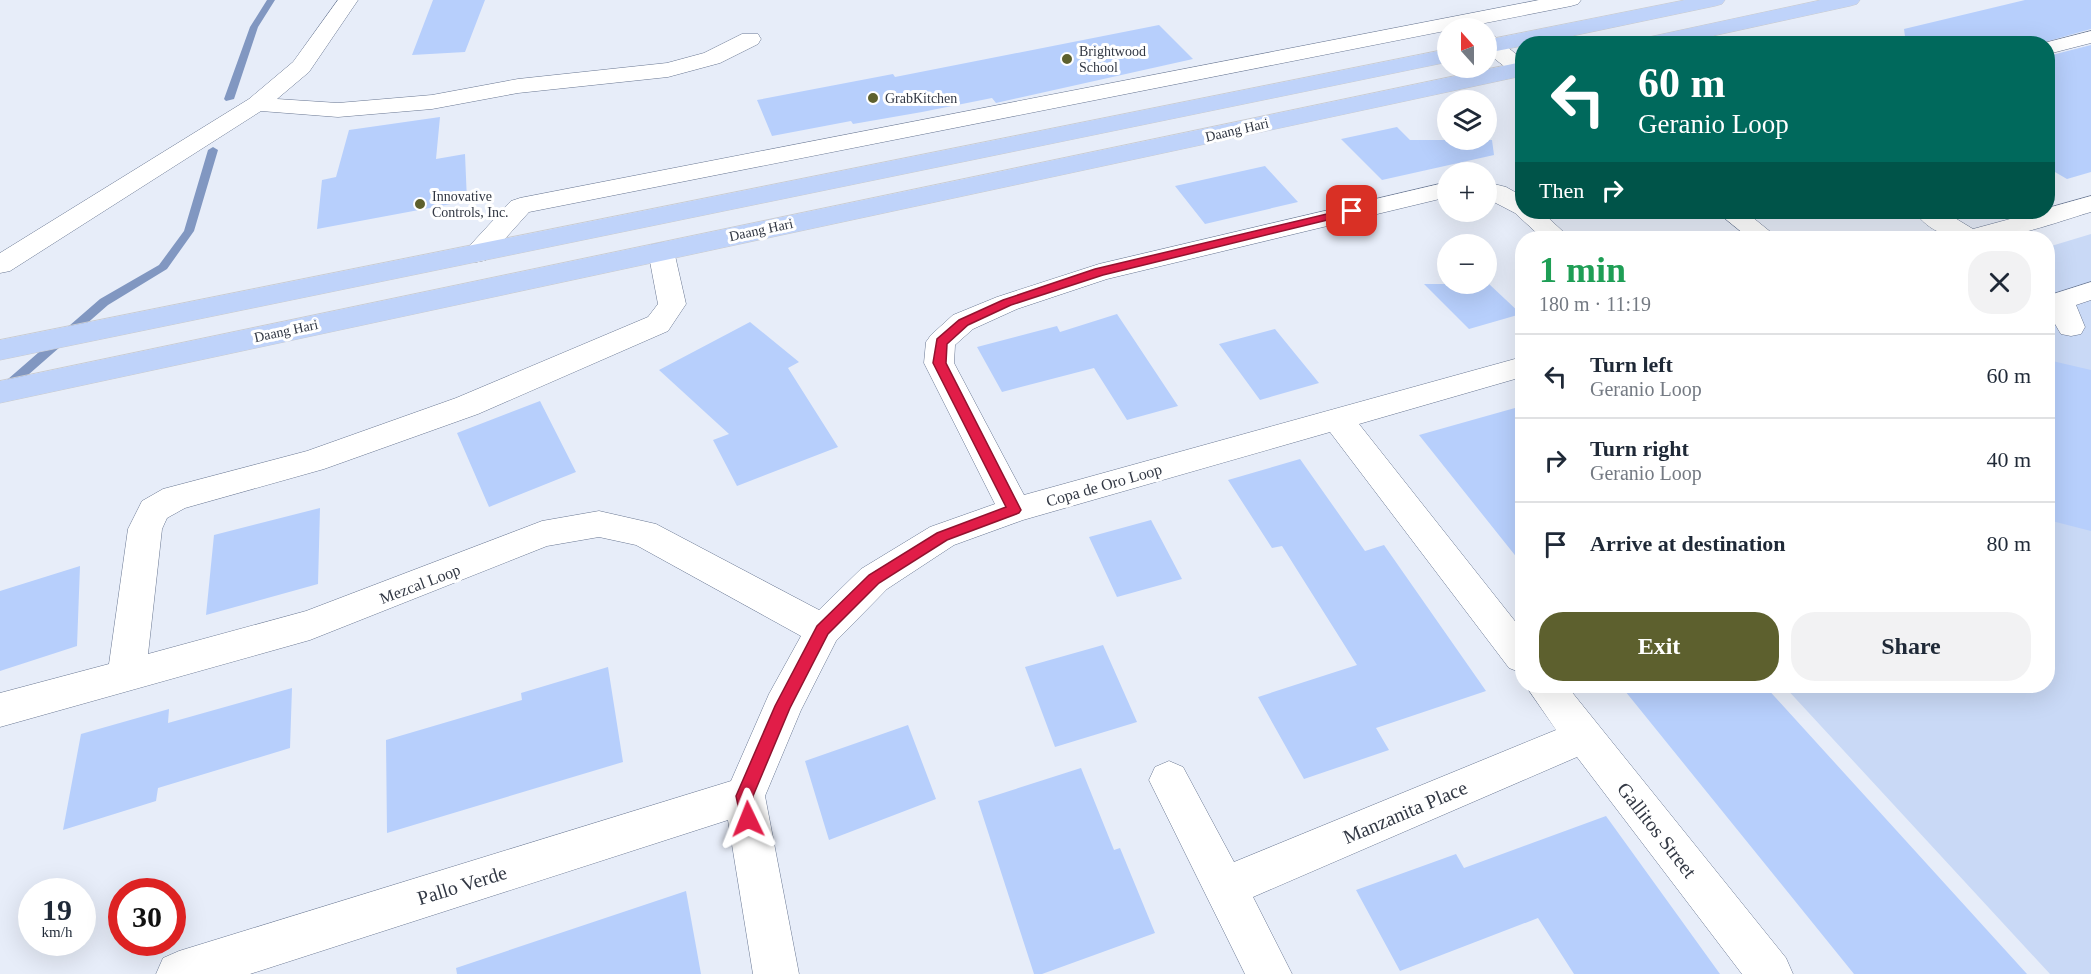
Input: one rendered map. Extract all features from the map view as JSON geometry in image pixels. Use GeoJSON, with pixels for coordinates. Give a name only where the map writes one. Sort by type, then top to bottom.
{"type":"FeatureCollection","features":[{"type":"Feature","properties":{"kind":"main road"},"geometry":{"type":"LineString","coordinates":[[1553,36],[1715,0]]}},
{"type":"Feature","properties":{"kind":"main road"},"geometry":{"type":"LineString","coordinates":[[1681,36],[1850,0]]}},
{"type":"Feature","properties":{"kind":"main road"},"geometry":{"type":"LineString","coordinates":[[1497,43],[1515,42]]}},
{"type":"Feature","properties":{"kind":"main road","name":"Daang Hari"},"geometry":{"type":"LineString","coordinates":[[0,350],[1437,57]]}},
{"type":"Feature","properties":{"kind":"main road","name":"Daang Hari"},"geometry":{"type":"LineString","coordinates":[[0,393],[1515,70]]}},
{"type":"Feature","properties":{"kind":"street"},"geometry":{"type":"LineString","coordinates":[[0,265],[257,104],[301,67],[348,0]]}},
{"type":"Feature","properties":{"kind":"street"},"geometry":{"type":"LineString","coordinates":[[1485,18],[1570,0]]}},
{"type":"Feature","properties":{"kind":"street"},"geometry":{"type":"LineString","coordinates":[[1494,15],[1524,36]]}},
{"type":"Feature","properties":{"kind":"street"},"geometry":{"type":"LineString","coordinates":[[476,254],[520,206],[1437,30]]}},
{"type":"Feature","properties":{"kind":"street"},"geometry":{"type":"LineString","coordinates":[[2055,45],[2091,37]]}},
{"type":"Feature","properties":{"kind":"street"},"geometry":{"type":"LineString","coordinates":[[257,104],[338,110],[432,102],[518,86],[668,70],[712,58],[750,39]]}},
{"type":"Feature","properties":{"kind":"street"},"geometry":{"type":"LineString","coordinates":[[1497,51],[1515,64]]}},
{"type":"Feature","properties":{"kind":"street"},"geometry":{"type":"LineString","coordinates":[[1014,510],[939,363],[941,342],[963,322],[1007,303],[1100,272],[1437,192]]}},
{"type":"Feature","properties":{"kind":"street"},"geometry":{"type":"LineString","coordinates":[[1497,192],[1515,203]]}},
{"type":"Feature","properties":{"kind":"street"},"geometry":{"type":"LineString","coordinates":[[2055,214],[2091,204]]}},
{"type":"Feature","properties":{"kind":"street"},"geometry":{"type":"LineString","coordinates":[[1535,219],[1549,231]]}},
{"type":"Feature","properties":{"kind":"street"},"geometry":{"type":"LineString","coordinates":[[1739,219],[1756,231]]}},
{"type":"Feature","properties":{"kind":"street"},"geometry":{"type":"LineString","coordinates":[[1940,219],[1959,231]]}},
{"type":"Feature","properties":{"kind":"street"},"geometry":{"type":"LineString","coordinates":[[1996,231],[2038,219]]}},
{"type":"Feature","properties":{"kind":"street"},"geometry":{"type":"LineString","coordinates":[[126,676],[145,529],[154,510],[175,498],[313,461],[445,414],[632,337],[658,324],[672,304],[661,251]]}},
{"type":"Feature","properties":{"kind":"street"},"geometry":{"type":"LineString","coordinates":[[2070,328],[2060,301],[2091,291]]}},
{"type":"Feature","properties":{"kind":"street","name":"Copa de Oro Loop"},"geometry":{"type":"LineString","coordinates":[[745,796],[783,706],[823,630],[874,579],[942,536],[1014,510],[1515,369]]}},
{"type":"Feature","properties":{"kind":"street"},"geometry":{"type":"LineString","coordinates":[[1338,420],[1515,648]]}},
{"type":"Feature","properties":{"kind":"street","name":"Mezcal Loop"},"geometry":{"type":"LineString","coordinates":[[0,710],[310,625],[476,562],[542,534],[599,524],[644,533],[823,630]]}},
{"type":"Feature","properties":{"kind":"street","name":"Gallitos Street"},"geometry":{"type":"LineString","coordinates":[[1550,693],[1770,974]]}},
{"type":"Feature","properties":{"kind":"street","name":"Manzanita Place"},"geometry":{"type":"LineString","coordinates":[[1226,887],[1584,736]]}},
{"type":"Feature","properties":{"kind":"street"},"geometry":{"type":"LineString","coordinates":[[1169,780],[1269,974]]}},
{"type":"Feature","properties":{"kind":"street"},"geometry":{"type":"LineString","coordinates":[[745,796],[776,974]]}},
{"type":"Feature","properties":{"kind":"street","name":"Pallo Verde"},"geometry":{"type":"LineString","coordinates":[[179,974],[745,796]]}},
{"type":"Feature","properties":{"kind":"shaded area"},"geometry":{"type":"Polygon","coordinates":[[[2091,234],[2091,974],[2050,974],[1790,693],[2055,693],[2055,245],[2091,234]]]}},
{"type":"Feature","properties":{"kind":"building"},"geometry":{"type":"Polygon","coordinates":[[[433,0],[485,0],[465,52],[412,55],[433,0]]]}},
{"type":"Feature","properties":{"kind":"building"},"geometry":{"type":"Polygon","coordinates":[[[2025,0],[2091,0],[2091,29],[2055,39],[2055,36],[1905,36],[1904,29],[2025,0]]]}},
{"type":"Feature","properties":{"kind":"building"},"geometry":{"type":"Polygon","coordinates":[[[1159,25],[1193,59],[996,103],[992,98],[853,124],[851,121],[772,136],[757,100],[893,74],[895,77],[1159,25]]]}},
{"type":"Feature","properties":{"kind":"building"},"geometry":{"type":"Polygon","coordinates":[[[2091,45],[2091,172],[2067,179],[2055,172],[2055,54],[2091,45]]]}},
{"type":"Feature","properties":{"kind":"building"},"geometry":{"type":"Polygon","coordinates":[[[440,117],[436,159],[465,154],[467,201],[317,229],[322,180],[336,177],[349,130],[440,117]]]}},
{"type":"Feature","properties":{"kind":"building"},"geometry":{"type":"Polygon","coordinates":[[[1397,127],[1410,140],[1437,140],[1437,150],[1493,150],[1494,155],[1463,162],[1437,162],[1437,168],[1382,180],[1341,139],[1397,127]]]}},
{"type":"Feature","properties":{"kind":"building"},"geometry":{"type":"Polygon","coordinates":[[[1265,166],[1298,202],[1205,224],[1175,186],[1265,166]]]}},
{"type":"Feature","properties":{"kind":"building"},"geometry":{"type":"Polygon","coordinates":[[[1424,284],[1437,284],[1437,294],[1497,294],[1497,292],[1515,308],[1515,316],[1469,329],[1424,284]]]}},
{"type":"Feature","properties":{"kind":"building"},"geometry":{"type":"Polygon","coordinates":[[[1117,314],[1178,406],[1127,420],[1094,368],[1002,392],[977,347],[1057,326],[1060,332],[1117,314]]]}},
{"type":"Feature","properties":{"kind":"building"},"geometry":{"type":"Polygon","coordinates":[[[750,322],[799,362],[788,368],[838,447],[737,486],[713,440],[729,434],[659,370],[750,322]]]}},
{"type":"Feature","properties":{"kind":"building"},"geometry":{"type":"Polygon","coordinates":[[[1275,329],[1319,383],[1260,400],[1219,344],[1275,329]]]}},
{"type":"Feature","properties":{"kind":"building"},"geometry":{"type":"Polygon","coordinates":[[[2055,362],[2091,370],[2091,531],[2055,522],[2055,362]]]}},
{"type":"Feature","properties":{"kind":"building"},"geometry":{"type":"Polygon","coordinates":[[[540,401],[576,472],[489,507],[457,433],[540,401]]]}},
{"type":"Feature","properties":{"kind":"building"},"geometry":{"type":"Polygon","coordinates":[[[1515,408],[1515,555],[1419,435],[1515,408]]]}},
{"type":"Feature","properties":{"kind":"building"},"geometry":{"type":"Polygon","coordinates":[[[1300,459],[1365,551],[1384,545],[1486,691],[1376,728],[1389,750],[1304,779],[1258,697],[1357,665],[1282,546],[1272,548],[1228,480],[1300,459]]]}},
{"type":"Feature","properties":{"kind":"building"},"geometry":{"type":"Polygon","coordinates":[[[320,508],[318,584],[206,615],[214,535],[320,508]]]}},
{"type":"Feature","properties":{"kind":"building"},"geometry":{"type":"Polygon","coordinates":[[[1151,520],[1182,579],[1117,597],[1089,537],[1151,520]]]}},
{"type":"Feature","properties":{"kind":"building"},"geometry":{"type":"Polygon","coordinates":[[[80,566],[77,646],[0,671],[0,591],[80,566]]]}},
{"type":"Feature","properties":{"kind":"building"},"geometry":{"type":"Polygon","coordinates":[[[1103,645],[1137,722],[1055,747],[1025,667],[1103,645]]]}},
{"type":"Feature","properties":{"kind":"building"},"geometry":{"type":"Polygon","coordinates":[[[608,667],[623,762],[387,833],[386,740],[522,700],[521,693],[608,667]]]}},
{"type":"Feature","properties":{"kind":"building"},"geometry":{"type":"Polygon","coordinates":[[[292,688],[290,748],[158,788],[156,801],[63,830],[81,734],[169,709],[168,723],[292,688]]]}},
{"type":"Feature","properties":{"kind":"building"},"geometry":{"type":"Polygon","coordinates":[[[1627,693],[1771,693],[2027,974],[1854,974],[1627,693]]]}},
{"type":"Feature","properties":{"kind":"building"},"geometry":{"type":"Polygon","coordinates":[[[908,725],[936,799],[829,840],[805,761],[908,725]]]}},
{"type":"Feature","properties":{"kind":"building"},"geometry":{"type":"Polygon","coordinates":[[[1081,768],[1114,850],[1120,848],[1155,933],[1042,974],[1034,974],[978,801],[1081,768]]]}},
{"type":"Feature","properties":{"kind":"building"},"geometry":{"type":"Polygon","coordinates":[[[1606,816],[1720,974],[1574,974],[1538,918],[1400,971],[1356,890],[1456,854],[1464,868],[1606,816]]]}},
{"type":"Feature","properties":{"kind":"building"},"geometry":{"type":"Polygon","coordinates":[[[686,891],[701,974],[457,974],[456,968],[686,891]]]}},
{"type":"Feature","properties":{"kind":"waterway"},"geometry":{"type":"LineString","coordinates":[[229,99],[254,27],[271,0]]}},
{"type":"Feature","properties":{"kind":"waterway"},"geometry":{"type":"LineString","coordinates":[[0,393],[104,302],[163,267],[189,231],[213,150]]}},
{"type":"Feature","properties":{"kind":"place","name":"Brightwood School"},"geometry":{"type":"Point","coordinates":[1067,59]}},
{"type":"Feature","properties":{"kind":"place","name":"GrabKitchen"},"geometry":{"type":"Point","coordinates":[873,98]}},
{"type":"Feature","properties":{"kind":"place","name":"Innovative Controls, Inc."},"geometry":{"type":"Point","coordinates":[420,204]}},
{"type":"Feature","properties":{"kind":"route"},"geometry":{"type":"LineString","coordinates":[[748,819],[745,796],[783,706],[823,630],[874,579],[942,536],[1014,510],[939,363],[941,342],[963,322],[1007,303],[1100,272],[1352,211]]}}]}
